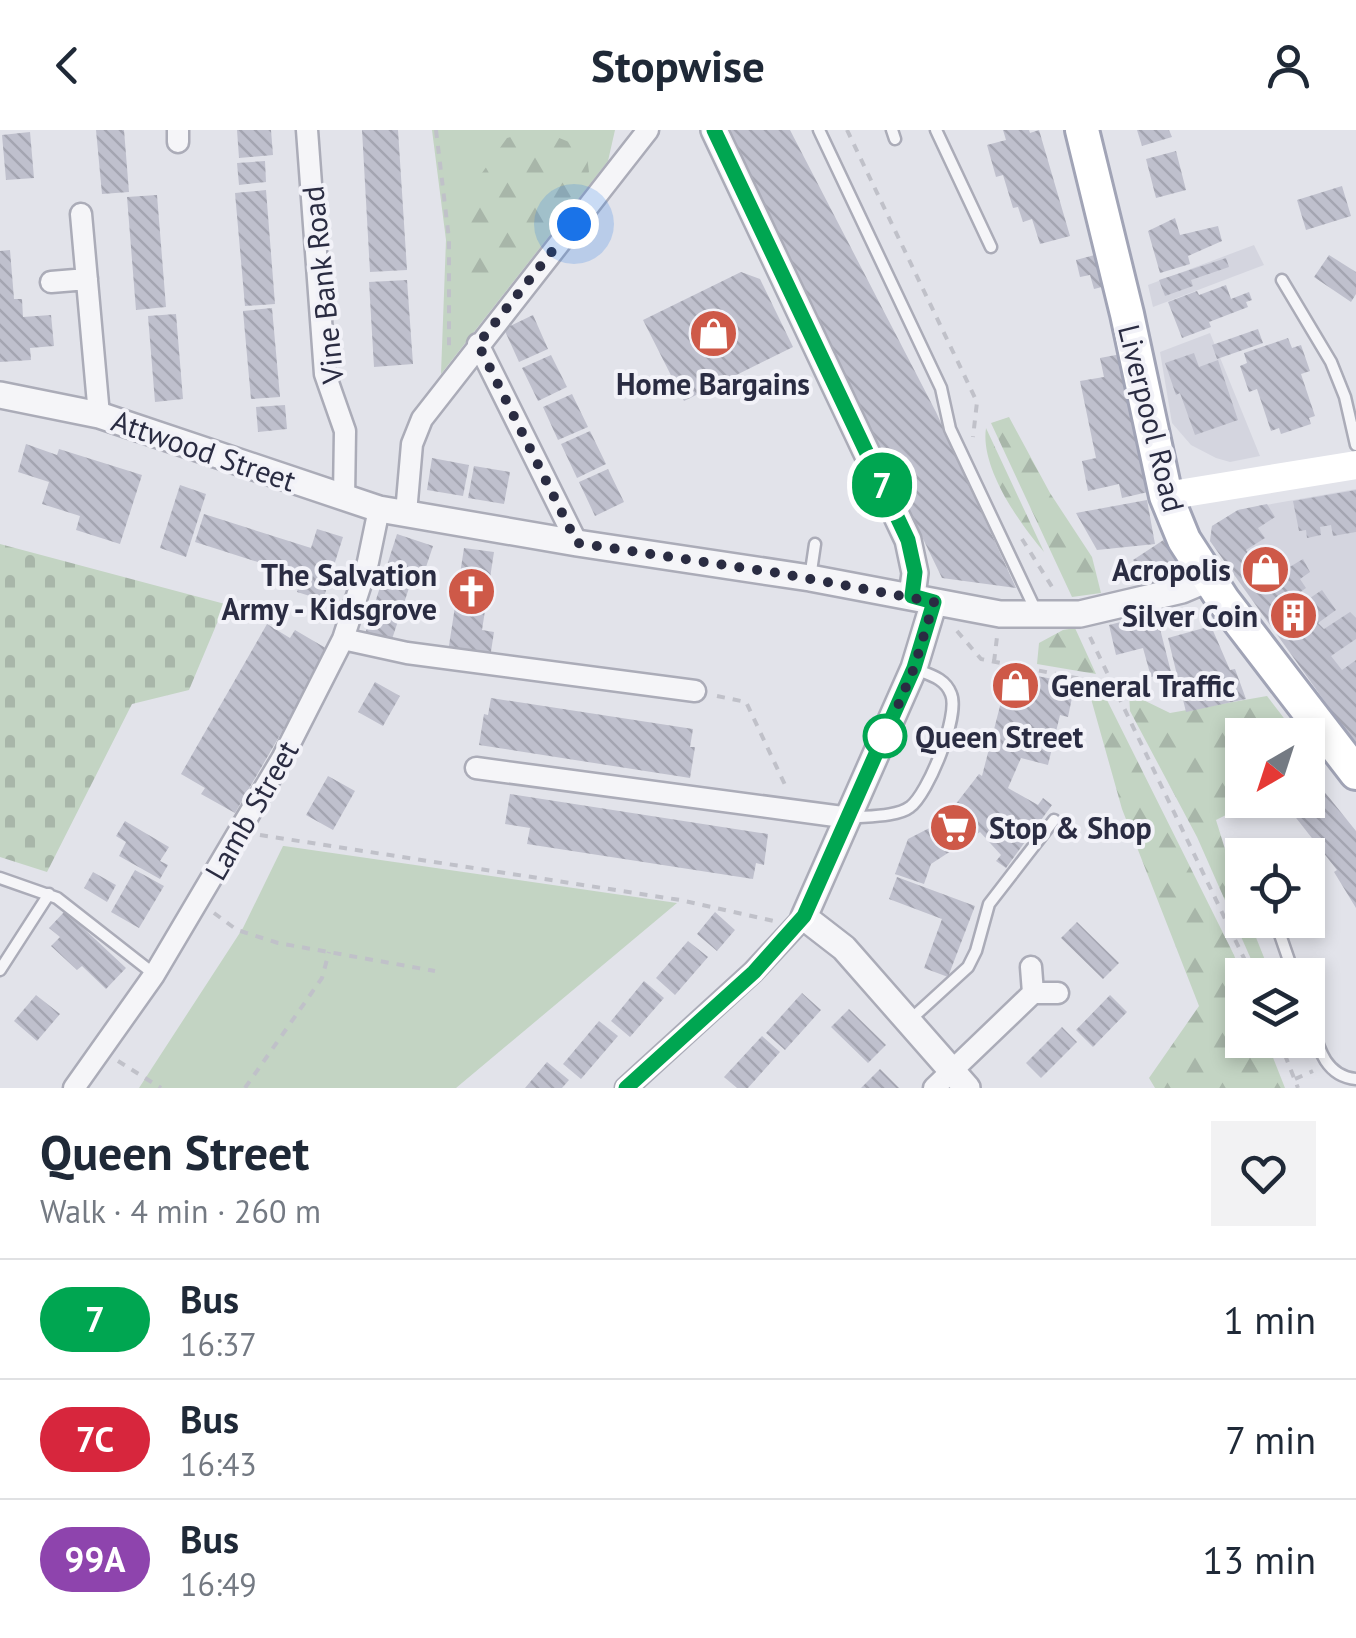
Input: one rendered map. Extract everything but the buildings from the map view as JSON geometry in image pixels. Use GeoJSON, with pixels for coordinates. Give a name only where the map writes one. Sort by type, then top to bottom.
{"type":"FeatureCollection","features":[{"type":"Feature","properties":{"kind":"main road","name":"Liverpool Road"},"geometry":{"type":"LineString","coordinates":[[1082,130],[1166,496],[1184,540],[1208,579],[1356,774]]}},
{"type":"Feature","properties":{"kind":"main road"},"geometry":{"type":"LineString","coordinates":[[1166,496],[1356,465]]}},
{"type":"Feature","properties":{"kind":"street","name":"Vine Bank Road"},"geometry":{"type":"LineString","coordinates":[[307,130],[325,374],[345,431],[344,498]]}},
{"type":"Feature","properties":{"kind":"street"},"geometry":{"type":"LineString","coordinates":[[406,513],[412,444],[422,419],[648,130]]}},
{"type":"Feature","properties":{"kind":"street"},"geometry":{"type":"LineString","coordinates":[[626,1088],[754,972],[800,921],[850,818],[914,668],[923,599],[908,540],[714,130]]}},
{"type":"Feature","properties":{"kind":"street"},"geometry":{"type":"LineString","coordinates":[[81,214],[99,415]]}},
{"type":"Feature","properties":{"kind":"street"},"geometry":{"type":"LineString","coordinates":[[52,282],[86,279]]}},
{"type":"Feature","properties":{"kind":"street"},"geometry":{"type":"LineString","coordinates":[[478,344],[577,543]]}},
{"type":"Feature","properties":{"kind":"street","name":"Attwood Street"},"geometry":{"type":"LineString","coordinates":[[0,395],[99,415],[380,508],[810,578],[1000,614],[1059,615],[1182,590],[1208,579]]}},
{"type":"Feature","properties":{"kind":"street","name":"Lamb Street"},"geometry":{"type":"LineString","coordinates":[[74,1088],[154,975],[283,758],[344,639],[380,508]]}},
{"type":"Feature","properties":{"kind":"street"},"geometry":{"type":"LineString","coordinates":[[344,639],[407,653],[694,691]]}},
{"type":"Feature","properties":{"kind":"street"},"geometry":{"type":"LineString","coordinates":[[476,768],[850,818]]}},
{"type":"Feature","properties":{"kind":"street"},"geometry":{"type":"LineString","coordinates":[[800,921],[844,948],[960,1078]]}},
{"type":"Feature","properties":{"kind":"street"},"geometry":{"type":"LineString","coordinates":[[934,1088],[960,1078],[1033,992],[1031,967]]}},
{"type":"Feature","properties":{"kind":"street"},"geometry":{"type":"LineString","coordinates":[[1033,992],[1058,993]]}},
{"type":"Feature","properties":{"kind":"lane"},"geometry":{"type":"LineString","coordinates":[[819,130],[942,388],[950,429],[1059,615]]}},
{"type":"Feature","properties":{"kind":"lane"},"geometry":{"type":"LineString","coordinates":[[936,130],[991,248]]}},
{"type":"Feature","properties":{"kind":"lane"},"geometry":{"type":"LineString","coordinates":[[1282,280],[1332,362],[1356,445]]}},
{"type":"Feature","properties":{"kind":"lane"},"geometry":{"type":"LineString","coordinates":[[810,578],[814,544]]}},
{"type":"Feature","properties":{"kind":"lane"},"geometry":{"type":"LineString","coordinates":[[850,818],[906,810],[919,798],[935,764],[950,726],[953,697],[941,679],[914,668]]}},
{"type":"Feature","properties":{"kind":"lane"},"geometry":{"type":"LineString","coordinates":[[910,1021],[968,967],[989,904],[1054,820]]}},
{"type":"Feature","properties":{"kind":"lane"},"geometry":{"type":"LineString","coordinates":[[0,878],[49,894],[154,975]]}},
{"type":"Feature","properties":{"kind":"lane"},"geometry":{"type":"LineString","coordinates":[[0,970],[49,894]]}},
{"type":"Feature","properties":{"kind":"lane"},"geometry":{"type":"LineString","coordinates":[[1324,1058],[1327,1066],[1342,1078],[1356,1079]]}},
{"type":"Feature","properties":{"kind":"path"},"geometry":{"type":"LineString","coordinates":[[436,130],[449,239],[447,384]]}},
{"type":"Feature","properties":{"kind":"path"},"geometry":{"type":"LineString","coordinates":[[1059,615],[1111,685],[1244,958]]}},
{"type":"Feature","properties":{"kind":"path"},"geometry":{"type":"LineString","coordinates":[[957,633],[981,659],[1111,685]]}},
{"type":"Feature","properties":{"kind":"path"},"geometry":{"type":"LineString","coordinates":[[694,691],[746,702],[797,811]]}},
{"type":"Feature","properties":{"kind":"path"},"geometry":{"type":"LineString","coordinates":[[241,830],[800,921]]}},
{"type":"Feature","properties":{"kind":"path"},"geometry":{"type":"LineString","coordinates":[[198,901],[237,930],[278,942],[436,972]]}},
{"type":"Feature","properties":{"kind":"path"},"geometry":{"type":"LineString","coordinates":[[245,1088],[322,978],[329,952]]}},
{"type":"Feature","properties":{"kind":"path"},"geometry":{"type":"LineString","coordinates":[[101,1050],[162,1088]]}},
{"type":"Feature","properties":{"kind":"path"},"geometry":{"type":"LineString","coordinates":[[1286,1058],[1298,1088]]}},
{"type":"Feature","properties":{"kind":"path"},"geometry":{"type":"LineString","coordinates":[[1295,1079],[1327,1066]]}},
{"type":"Feature","properties":{"kind":"shaded area"},"geometry":{"type":"Polygon","coordinates":[[[1254,245],[1264,265],[1153,307],[1148,285],[1254,245]]]}},
{"type":"Feature","properties":{"kind":"shaded area"},"geometry":{"type":"Polygon","coordinates":[[[1210,333],[1260,456],[1230,462],[1216,458],[1191,445],[1172,423],[1160,352],[1210,333]]]}},
{"type":"Feature","properties":{"kind":"shaded area"},"geometry":{"type":"Polygon","coordinates":[[[1356,489],[1356,745],[1210,541],[1212,526],[1238,510],[1356,489]]]}},
{"type":"Feature","properties":{"kind":"green space"},"geometry":{"type":"Polygon","coordinates":[[[432,130],[615,130],[608,161],[441,374],[446,240],[432,130]]]}},
{"type":"Feature","properties":{"kind":"green space"},"geometry":{"type":"Polygon","coordinates":[[[530,132],[552,135],[586,149],[589,172],[562,209],[516,254],[497,290],[475,302],[465,300],[464,198],[507,138],[530,132]]]}},
{"type":"Feature","properties":{"kind":"green space"},"geometry":{"type":"Polygon","coordinates":[[[1009,417],[1050,493],[1092,557],[1101,593],[1072,597],[991,423],[1009,417]]]}},
{"type":"Feature","properties":{"kind":"green space"},"geometry":{"type":"Polygon","coordinates":[[[986,428],[1044,552],[995,477],[986,428]]]}},
{"type":"Feature","properties":{"kind":"green space"},"geometry":{"type":"Polygon","coordinates":[[[0,544],[225,604],[189,690],[132,704],[47,872],[0,857],[0,544]]]}},
{"type":"Feature","properties":{"kind":"green space"},"geometry":{"type":"Polygon","coordinates":[[[1075,628],[1096,674],[1037,664],[1039,643],[1075,628]]]}},
{"type":"Feature","properties":{"kind":"green space"},"geometry":{"type":"Polygon","coordinates":[[[1088,688],[1102,690],[1234,955],[1235,958],[1225,958],[1225,1058],[1273,1058],[1285,1088],[1155,1088],[1149,1078],[1199,1006],[1122,809],[1088,688]]]}},
{"type":"Feature","properties":{"kind":"green space"},"geometry":{"type":"Polygon","coordinates":[[[1129,693],[1170,713],[1267,696],[1284,718],[1225,718],[1225,816],[1216,820],[1225,849],[1225,900],[1197,837],[1130,711],[1129,693]]]}},
{"type":"Feature","properties":{"kind":"green space"},"geometry":{"type":"Polygon","coordinates":[[[283,846],[677,903],[456,1088],[139,1088],[243,928],[283,846]]]}},
{"type":"Feature","properties":{"kind":"green space"},"geometry":{"type":"Polygon","coordinates":[[[1242,938],[1256,938],[1264,958],[1250,958],[1242,938]]]}},
{"type":"Feature","properties":{"kind":"bus line","name":"7"},"geometry":{"type":"LineString","coordinates":[[626,1088],[754,972],[804,916],[914,668],[934,602],[912,596],[915,572],[908,540],[714,130]]}},
{"type":"Feature","properties":{"kind":"place","name":"Home Bargains"},"geometry":{"type":"Point","coordinates":[713,334]}},
{"type":"Feature","properties":{"kind":"place","name":"Acropolis"},"geometry":{"type":"Point","coordinates":[1266,569]}},
{"type":"Feature","properties":{"kind":"place","name":"The Salvation Army - Kidsgrove"},"geometry":{"type":"Point","coordinates":[472,591]}},
{"type":"Feature","properties":{"kind":"place","name":"Silver Coin"},"geometry":{"type":"Point","coordinates":[1293,615]}},
{"type":"Feature","properties":{"kind":"place","name":"General Traffic"},"geometry":{"type":"Point","coordinates":[1016,685]}},
{"type":"Feature","properties":{"kind":"place","name":"Queen Street"},"geometry":{"type":"Point","coordinates":[885,736]}},
{"type":"Feature","properties":{"kind":"place","name":"Stop & Shop"},"geometry":{"type":"Point","coordinates":[954,827]}},
{"type":"Feature","properties":{"kind":"route"},"geometry":{"type":"LineString","coordinates":[[574,224],[478,344],[577,543],[778,573],[934,602],[914,668],[885,736]]}}]}
